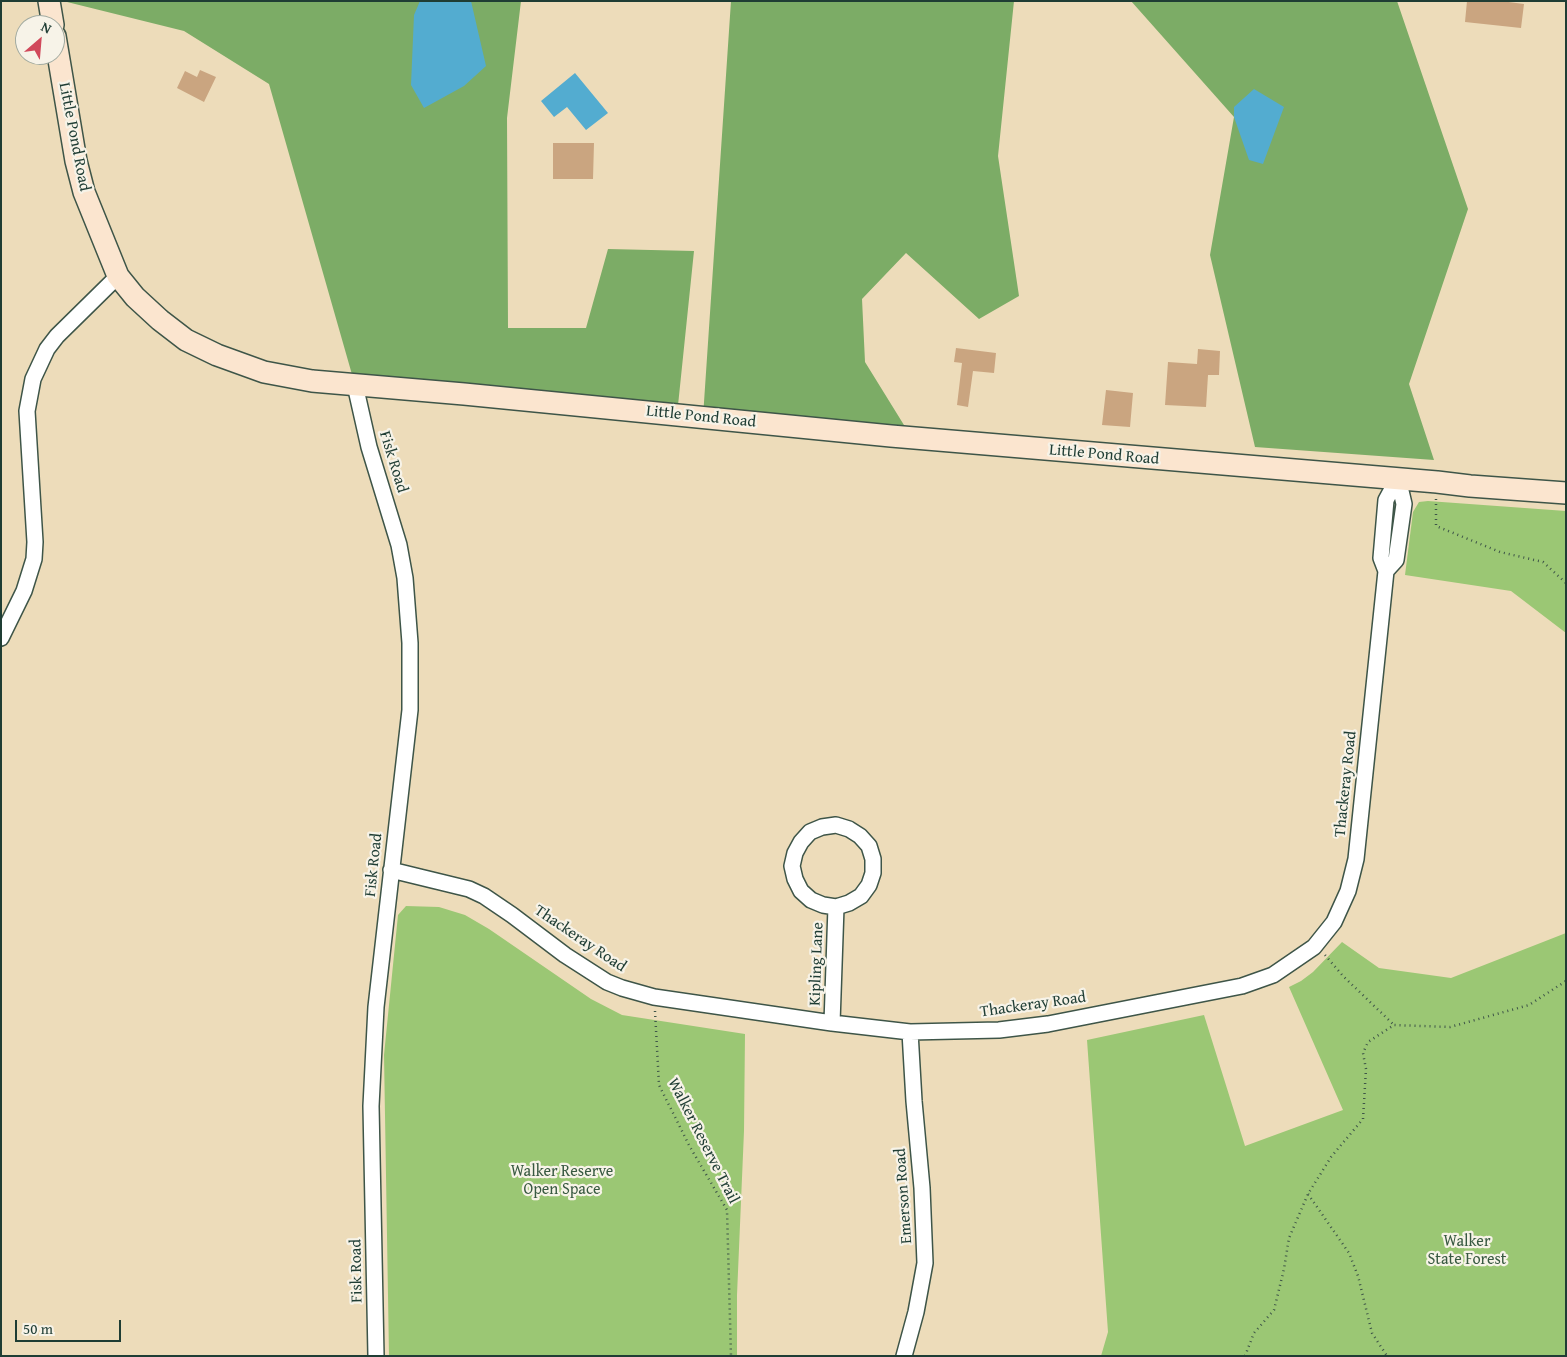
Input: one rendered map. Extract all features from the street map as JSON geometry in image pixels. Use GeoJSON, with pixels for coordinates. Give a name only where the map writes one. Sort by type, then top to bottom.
{"type":"FeatureCollection","features":[{"type":"Feature","properties":{"kind":"street"},"geometry":{"type":"LineString","coordinates":[[49,1],[51,15]]}},
{"type":"Feature","properties":{"kind":"street","name":"Little Pond Road"},"geometry":{"type":"LineString","coordinates":[[60,65],[76,161],[84,192],[118,276],[160,320],[186,340],[217,355],[264,372],[312,381],[891,436],[1566,493]]}},
{"type":"Feature","properties":{"kind":"street"},"geometry":{"type":"LineString","coordinates":[[1,638],[24,591],[34,559],[35,542],[27,411],[33,379],[47,349],[57,336],[118,276]]}},
{"type":"Feature","properties":{"kind":"street","name":"Fisk Road"},"geometry":{"type":"LineString","coordinates":[[355,384],[368,447],[399,545],[405,578],[410,644],[410,710],[376,1008],[371,1106],[376,1356]]}},
{"type":"Feature","properties":{"kind":"street","name":"Thackeray Road"},"geometry":{"type":"LineString","coordinates":[[391,870],[469,889],[484,896],[512,914],[565,955],[607,982],[622,988],[654,997],[832,1023],[910,1032],[999,1030],[1048,1024],[1242,986],[1273,975],[1288,967],[1316,945],[1334,922],[1348,891],[1356,859],[1386,572],[1396,560],[1404,504],[1398,478]]}},
{"type":"Feature","properties":{"kind":"street","name":"Kipling Lane"},"geometry":{"type":"LineString","coordinates":[[836,825],[849,829],[860,836],[869,846],[873,859],[873,872],[869,885],[861,896],[850,903],[836,907],[823,906],[811,900],[801,891],[795,880],[792,866],[794,853],[810,832],[822,827],[836,825]]}},
{"type":"Feature","properties":{"kind":"street","name":"Kipling Lane"},"geometry":{"type":"LineString","coordinates":[[832,1023],[836,907]]}},
{"type":"Feature","properties":{"kind":"street","name":"Emerson Road"},"geometry":{"type":"LineString","coordinates":[[904,1356],[916,1312],[924,1263],[922,1188],[910,1032]]}},
{"type":"Feature","properties":{"kind":"path"},"geometry":{"type":"LineString","coordinates":[[1437,482],[1436,526],[1500,552],[1543,562],[1566,582]]}},
{"type":"Feature","properties":{"kind":"path"},"geometry":{"type":"LineString","coordinates":[[1316,945],[1343,976],[1394,1025]]}},
{"type":"Feature","properties":{"kind":"path"},"geometry":{"type":"LineString","coordinates":[[1245,1356],[1254,1333],[1274,1310],[1290,1238],[1308,1194],[1331,1157],[1363,1119],[1366,1069],[1363,1053],[1368,1042],[1394,1025],[1450,1027],[1529,1005],[1566,981]]}},
{"type":"Feature","properties":{"kind":"path","name":"Walker Reserve Trail"},"geometry":{"type":"LineString","coordinates":[[654,997],[659,1085],[690,1147],[727,1210],[731,1356]]}},
{"type":"Feature","properties":{"kind":"path"},"geometry":{"type":"LineString","coordinates":[[1308,1194],[1349,1253],[1358,1276],[1372,1333],[1387,1356]]}},
{"type":"Feature","properties":{"kind":"green space"},"geometry":{"type":"Polygon","coordinates":[[[63,1],[521,1],[507,118],[508,328],[586,328],[608,249],[694,251],[677,415],[355,385],[269,84],[184,31],[63,1]]]}},
{"type":"Feature","properties":{"kind":"green space"},"geometry":{"type":"Polygon","coordinates":[[[731,1],[1014,1],[998,156],[1019,296],[979,319],[906,253],[862,299],[865,362],[912,438],[703,417],[731,1]]]}},
{"type":"Feature","properties":{"kind":"green space"},"geometry":{"type":"Polygon","coordinates":[[[1131,1],[1397,1],[1468,209],[1409,384],[1434,460],[1255,447],[1210,255],[1234,117],[1131,1]]]}},
{"type":"Feature","properties":{"kind":"green space"},"geometry":{"type":"Polygon","coordinates":[[[1428,501],[1566,511],[1566,633],[1511,591],[1405,575],[1413,512],[1419,502],[1428,501]]]}},
{"type":"Feature","properties":{"kind":"green space","name":"Walker Reserve Open Space"},"geometry":{"type":"Polygon","coordinates":[[[406,906],[439,907],[465,915],[489,929],[591,999],[622,1015],[745,1034],[744,1131],[737,1295],[737,1356],[389,1356],[384,1055],[398,915],[406,906]]]}},
{"type":"Feature","properties":{"kind":"green space","name":"Walker State Forest"},"geometry":{"type":"Polygon","coordinates":[[[1566,933],[1566,1356],[1101,1356],[1108,1332],[1087,1040],[1204,1015],[1245,1146],[1343,1110],[1289,987],[1313,972],[1342,942],[1379,968],[1451,978],[1566,933]]]}},
{"type":"Feature","properties":{"kind":"water"},"geometry":{"type":"Polygon","coordinates":[[[420,1],[471,1],[486,66],[464,86],[424,108],[411,85],[414,15],[420,1]]]}},
{"type":"Feature","properties":{"kind":"water"},"geometry":{"type":"Polygon","coordinates":[[[575,73],[608,113],[586,130],[567,107],[554,117],[541,101],[575,73]]]}},
{"type":"Feature","properties":{"kind":"water"},"geometry":{"type":"Polygon","coordinates":[[[1254,89],[1284,107],[1263,164],[1249,160],[1234,117],[1234,107],[1254,89]]]}},
{"type":"Feature","properties":{"kind":"building"},"geometry":{"type":"Polygon","coordinates":[[[1467,1],[1501,1],[1524,4],[1521,28],[1465,22],[1467,1]]]}},
{"type":"Feature","properties":{"kind":"building"},"geometry":{"type":"Polygon","coordinates":[[[200,70],[216,77],[204,102],[177,88],[185,71],[197,77],[200,70]]]}},
{"type":"Feature","properties":{"kind":"building"},"geometry":{"type":"Polygon","coordinates":[[[553,143],[594,143],[593,179],[553,179],[553,143]]]}},
{"type":"Feature","properties":{"kind":"building"},"geometry":{"type":"Polygon","coordinates":[[[956,348],[996,353],[994,373],[973,371],[968,407],[957,405],[962,363],[954,362],[956,348]]]}},
{"type":"Feature","properties":{"kind":"building"},"geometry":{"type":"Polygon","coordinates":[[[1198,349],[1220,351],[1219,375],[1208,375],[1206,407],[1165,405],[1168,362],[1197,364],[1198,349]]]}},
{"type":"Feature","properties":{"kind":"building"},"geometry":{"type":"Polygon","coordinates":[[[1106,390],[1133,393],[1130,427],[1102,425],[1106,390]]]}}]}
